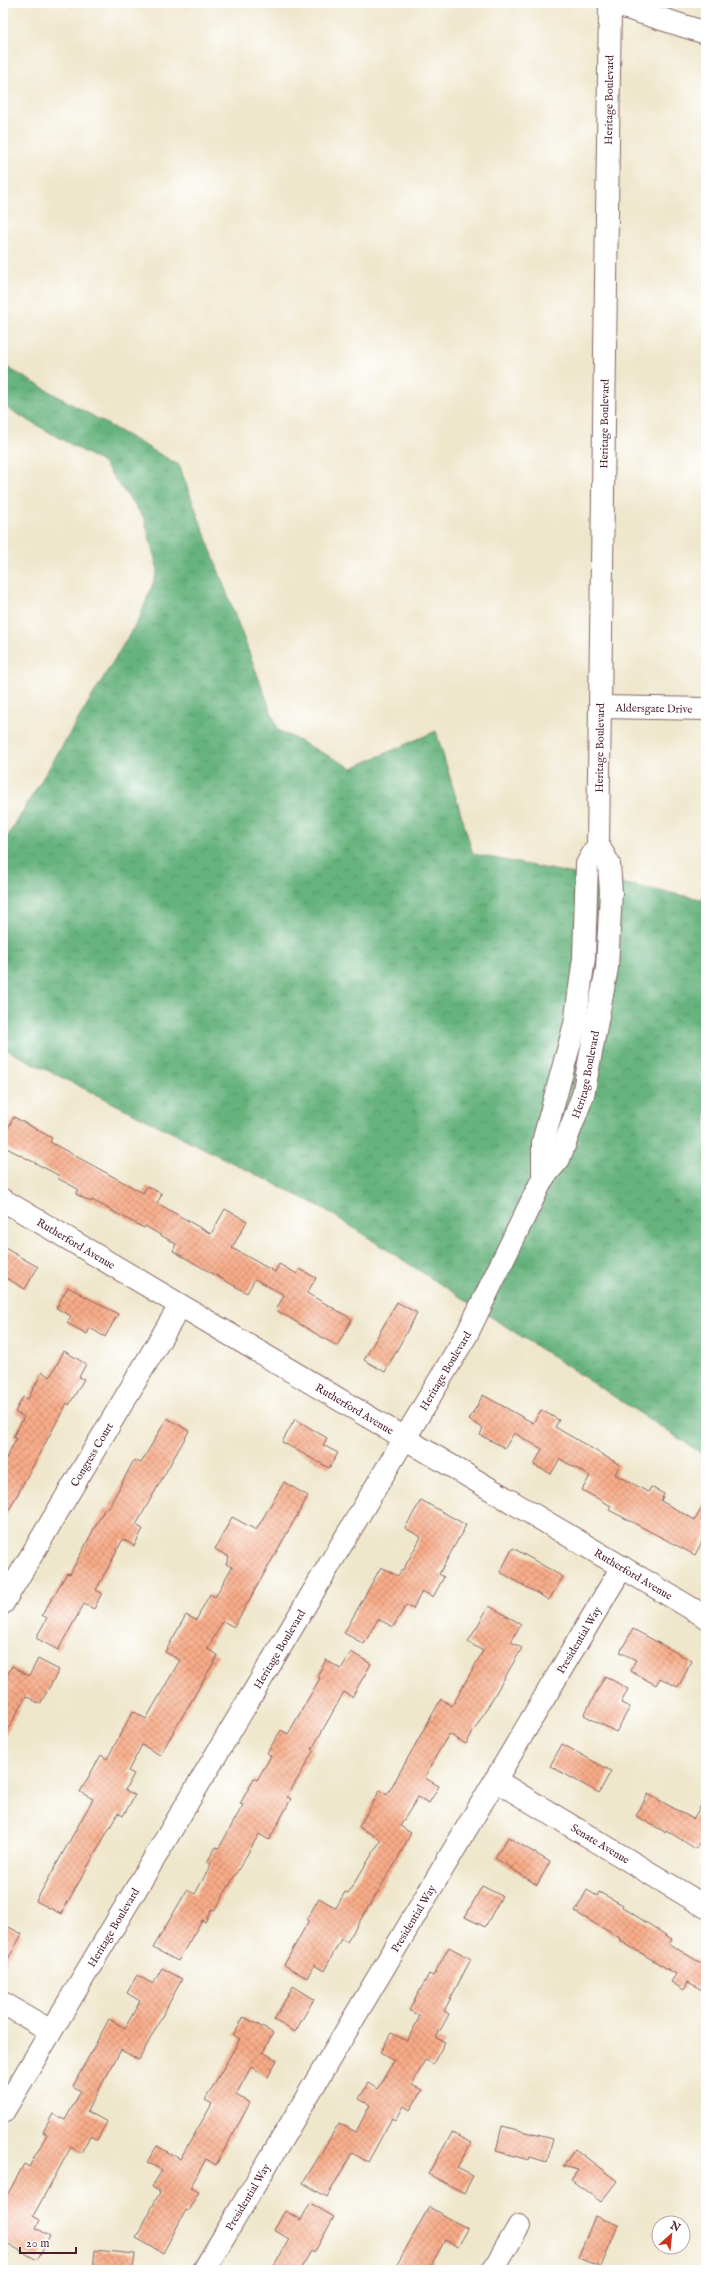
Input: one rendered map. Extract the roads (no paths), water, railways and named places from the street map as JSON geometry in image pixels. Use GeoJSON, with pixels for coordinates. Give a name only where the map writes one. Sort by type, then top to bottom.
{"type":"FeatureCollection","features":[{"type":"Feature","properties":{"kind":"street"},"geometry":{"type":"LineString","coordinates":[[611,3],[706,34]]}},
{"type":"Feature","properties":{"kind":"street","name":"Heritage Boulevard"},"geometry":{"type":"LineString","coordinates":[[3,2112],[467,1334],[543,1178],[543,1142],[575,1024],[584,958],[587,864],[598,845],[611,3]]}},
{"type":"Feature","properties":{"kind":"street","name":"Aldersgate Drive"},"geometry":{"type":"LineString","coordinates":[[601,707],[706,709]]}},
{"type":"Feature","properties":{"kind":"street","name":"Rutherford Avenue"},"geometry":{"type":"LineString","coordinates":[[3,1200],[706,1617]]}},
{"type":"Feature","properties":{"kind":"street","name":"Congress Court"},"geometry":{"type":"LineString","coordinates":[[3,1603],[180,1306]]}},
{"type":"Feature","properties":{"kind":"street","name":"Presidential Way"},"geometry":{"type":"LineString","coordinates":[[204,2270],[622,1567]]}},
{"type":"Feature","properties":{"kind":"street","name":"Senate Avenue"},"geometry":{"type":"LineString","coordinates":[[495,1780],[706,1907]]}},
{"type":"Feature","properties":{"kind":"street"},"geometry":{"type":"LineString","coordinates":[[3,2003],[51,2031]]}},
{"type":"Feature","properties":{"kind":"street"},"geometry":{"type":"LineString","coordinates":[[493,2270],[519,2226]]}}]}
